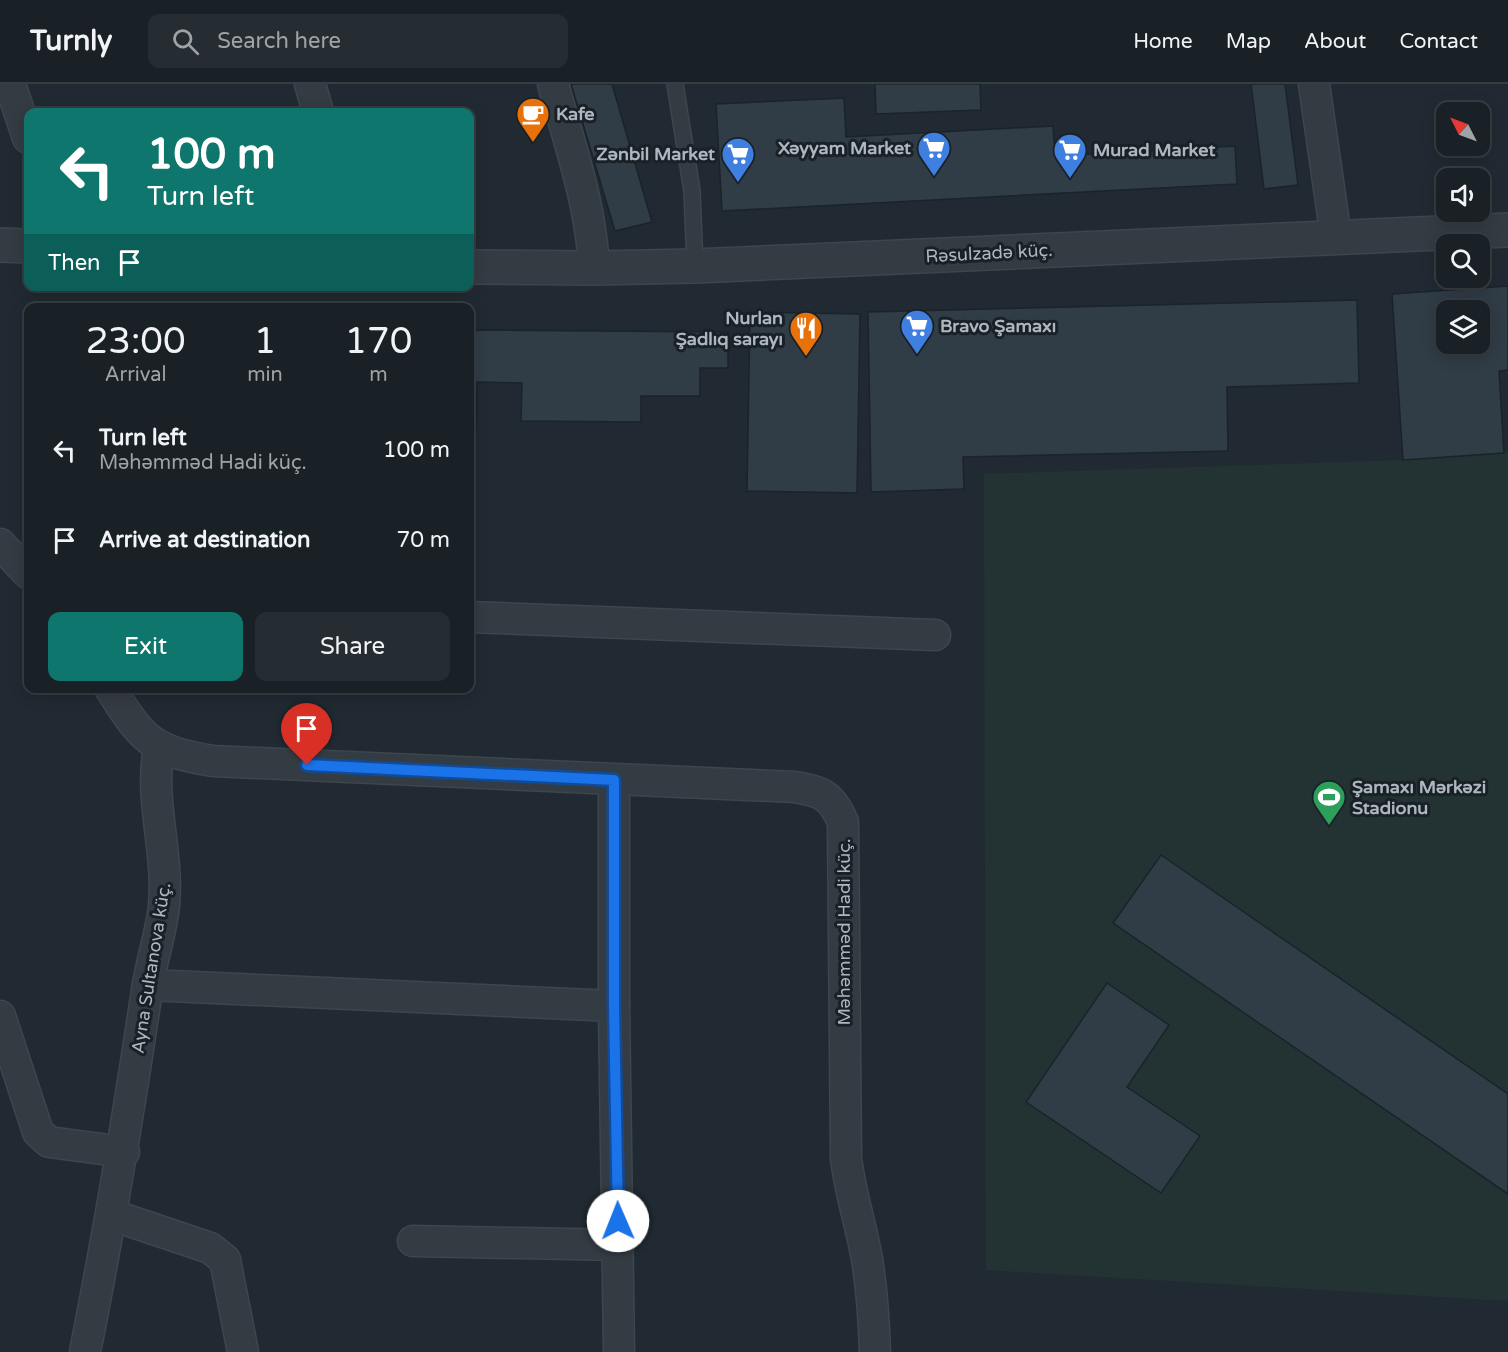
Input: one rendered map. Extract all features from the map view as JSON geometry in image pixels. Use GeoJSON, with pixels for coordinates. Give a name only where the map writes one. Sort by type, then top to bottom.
{"type":"FeatureCollection","features":[{"type":"Feature","properties":{"kind":"street"},"geometry":{"type":"LineString","coordinates":[[10,84],[24,126]]}},
{"type":"Feature","properties":{"kind":"street"},"geometry":{"type":"LineString","coordinates":[[310,84],[317,108]]}},
{"type":"Feature","properties":{"kind":"street"},"geometry":{"type":"LineString","coordinates":[[553,84],[587,204],[594,268]]}},
{"type":"Feature","properties":{"kind":"street"},"geometry":{"type":"LineString","coordinates":[[1314,84],[1336,237]]}},
{"type":"Feature","properties":{"kind":"street","name":"Rəsulzadə küç."},"geometry":{"type":"LineString","coordinates":[[474,267],[694,266],[1508,230]]}},
{"type":"Feature","properties":{"kind":"street"},"geometry":{"type":"LineString","coordinates":[[0,245],[24,246]]}},
{"type":"Feature","properties":{"kind":"street"},"geometry":{"type":"LineString","coordinates":[[0,544],[24,569]]}},
{"type":"Feature","properties":{"kind":"street"},"geometry":{"type":"LineString","coordinates":[[474,617],[935,635]]}},
{"type":"Feature","properties":{"kind":"street","name":"Məhəmməd Hadi küç."},"geometry":{"type":"LineString","coordinates":[[113,693],[145,738],[159,748],[184,756],[213,761],[795,787],[818,791],[834,802],[843,822],[846,1158],[849,1185],[866,1257],[874,1314],[874,1352]]}},
{"type":"Feature","properties":{"kind":"street","name":"Ayna Sultanova küç."},"geometry":{"type":"LineString","coordinates":[[85,1352],[124,1152],[148,986],[164,907],[166,865],[155,787],[159,748]]}},
{"type":"Feature","properties":{"kind":"street"},"geometry":{"type":"LineString","coordinates":[[614,780],[614,1006],[619,1352]]}},
{"type":"Feature","properties":{"kind":"street"},"geometry":{"type":"LineString","coordinates":[[148,986],[614,1006]]}},
{"type":"Feature","properties":{"kind":"street"},"geometry":{"type":"LineString","coordinates":[[0,1016],[38,1132],[49,1142],[124,1152]]}},
{"type":"Feature","properties":{"kind":"street"},"geometry":{"type":"LineString","coordinates":[[112,1215],[210,1248],[225,1260],[243,1352]]}},
{"type":"Feature","properties":{"kind":"street"},"geometry":{"type":"LineString","coordinates":[[413,1241],[619,1245]]}},
{"type":"Feature","properties":{"kind":"lane"},"geometry":{"type":"LineString","coordinates":[[675,84],[692,191],[694,266]]}},
{"type":"Feature","properties":{"kind":"shaded area"},"geometry":{"type":"Polygon","coordinates":[[[1508,452],[1508,1301],[986,1270],[984,474],[1403,460],[1508,452]]]}},
{"type":"Feature","properties":{"kind":"building"},"geometry":{"type":"Polygon","coordinates":[[[571,84],[612,84],[652,222],[615,231],[571,84]]]}},
{"type":"Feature","properties":{"kind":"building"},"geometry":{"type":"Polygon","coordinates":[[[875,84],[980,84],[981,110],[876,114],[875,84]]]}},
{"type":"Feature","properties":{"kind":"building"},"geometry":{"type":"Polygon","coordinates":[[[1251,84],[1285,84],[1298,185],[1264,189],[1251,84]]]}},
{"type":"Feature","properties":{"kind":"building"},"geometry":{"type":"Polygon","coordinates":[[[844,98],[846,137],[1053,126],[1055,156],[1235,146],[1237,184],[722,211],[716,104],[844,98]]]}},
{"type":"Feature","properties":{"kind":"building"},"geometry":{"type":"Polygon","coordinates":[[[1508,286],[1508,370],[1499,371],[1504,453],[1403,460],[1392,294],[1508,286]]]}},
{"type":"Feature","properties":{"kind":"building"},"geometry":{"type":"Polygon","coordinates":[[[1357,300],[1359,383],[1227,387],[1228,451],[963,457],[964,489],[871,492],[868,312],[1357,300]]]}},
{"type":"Feature","properties":{"kind":"building"},"geometry":{"type":"Polygon","coordinates":[[[750,312],[860,314],[857,493],[747,491],[750,312]]]}},
{"type":"Feature","properties":{"kind":"building"},"geometry":{"type":"Polygon","coordinates":[[[474,330],[728,332],[728,368],[700,368],[700,396],[641,396],[641,422],[521,421],[522,383],[477,382],[476,431],[474,431],[474,330]]]}},
{"type":"Feature","properties":{"kind":"building"},"geometry":{"type":"Polygon","coordinates":[[[1161,855],[1508,1094],[1508,1194],[1113,923],[1161,855]]]}},
{"type":"Feature","properties":{"kind":"building"},"geometry":{"type":"Polygon","coordinates":[[[1107,983],[1169,1025],[1127,1087],[1200,1136],[1161,1193],[1026,1102],[1107,983]]]}},
{"type":"Feature","properties":{"kind":"place","name":"Kafe"},"geometry":{"type":"Point","coordinates":[533,143]}},
{"type":"Feature","properties":{"kind":"place","name":"Xəyyam Market"},"geometry":{"type":"Point","coordinates":[934,177]}},
{"type":"Feature","properties":{"kind":"place","name":"Murad Market"},"geometry":{"type":"Point","coordinates":[1070,179]}},
{"type":"Feature","properties":{"kind":"place","name":"Zənbil Market"},"geometry":{"type":"Point","coordinates":[738,183]}},
{"type":"Feature","properties":{"kind":"place","name":"Bravo Şamaxı"},"geometry":{"type":"Point","coordinates":[917,355]}},
{"type":"Feature","properties":{"kind":"place","name":"Nurlan Şadlıq sarayı"},"geometry":{"type":"Point","coordinates":[806,357]}},
{"type":"Feature","properties":{"kind":"place","name":"Şamaxı Mərkəzi Stadionu"},"geometry":{"type":"Point","coordinates":[1329,826]}},
{"type":"Feature","properties":{"kind":"route"},"geometry":{"type":"LineString","coordinates":[[307,765],[614,780],[614,1006],[618,1221]]}}]}
